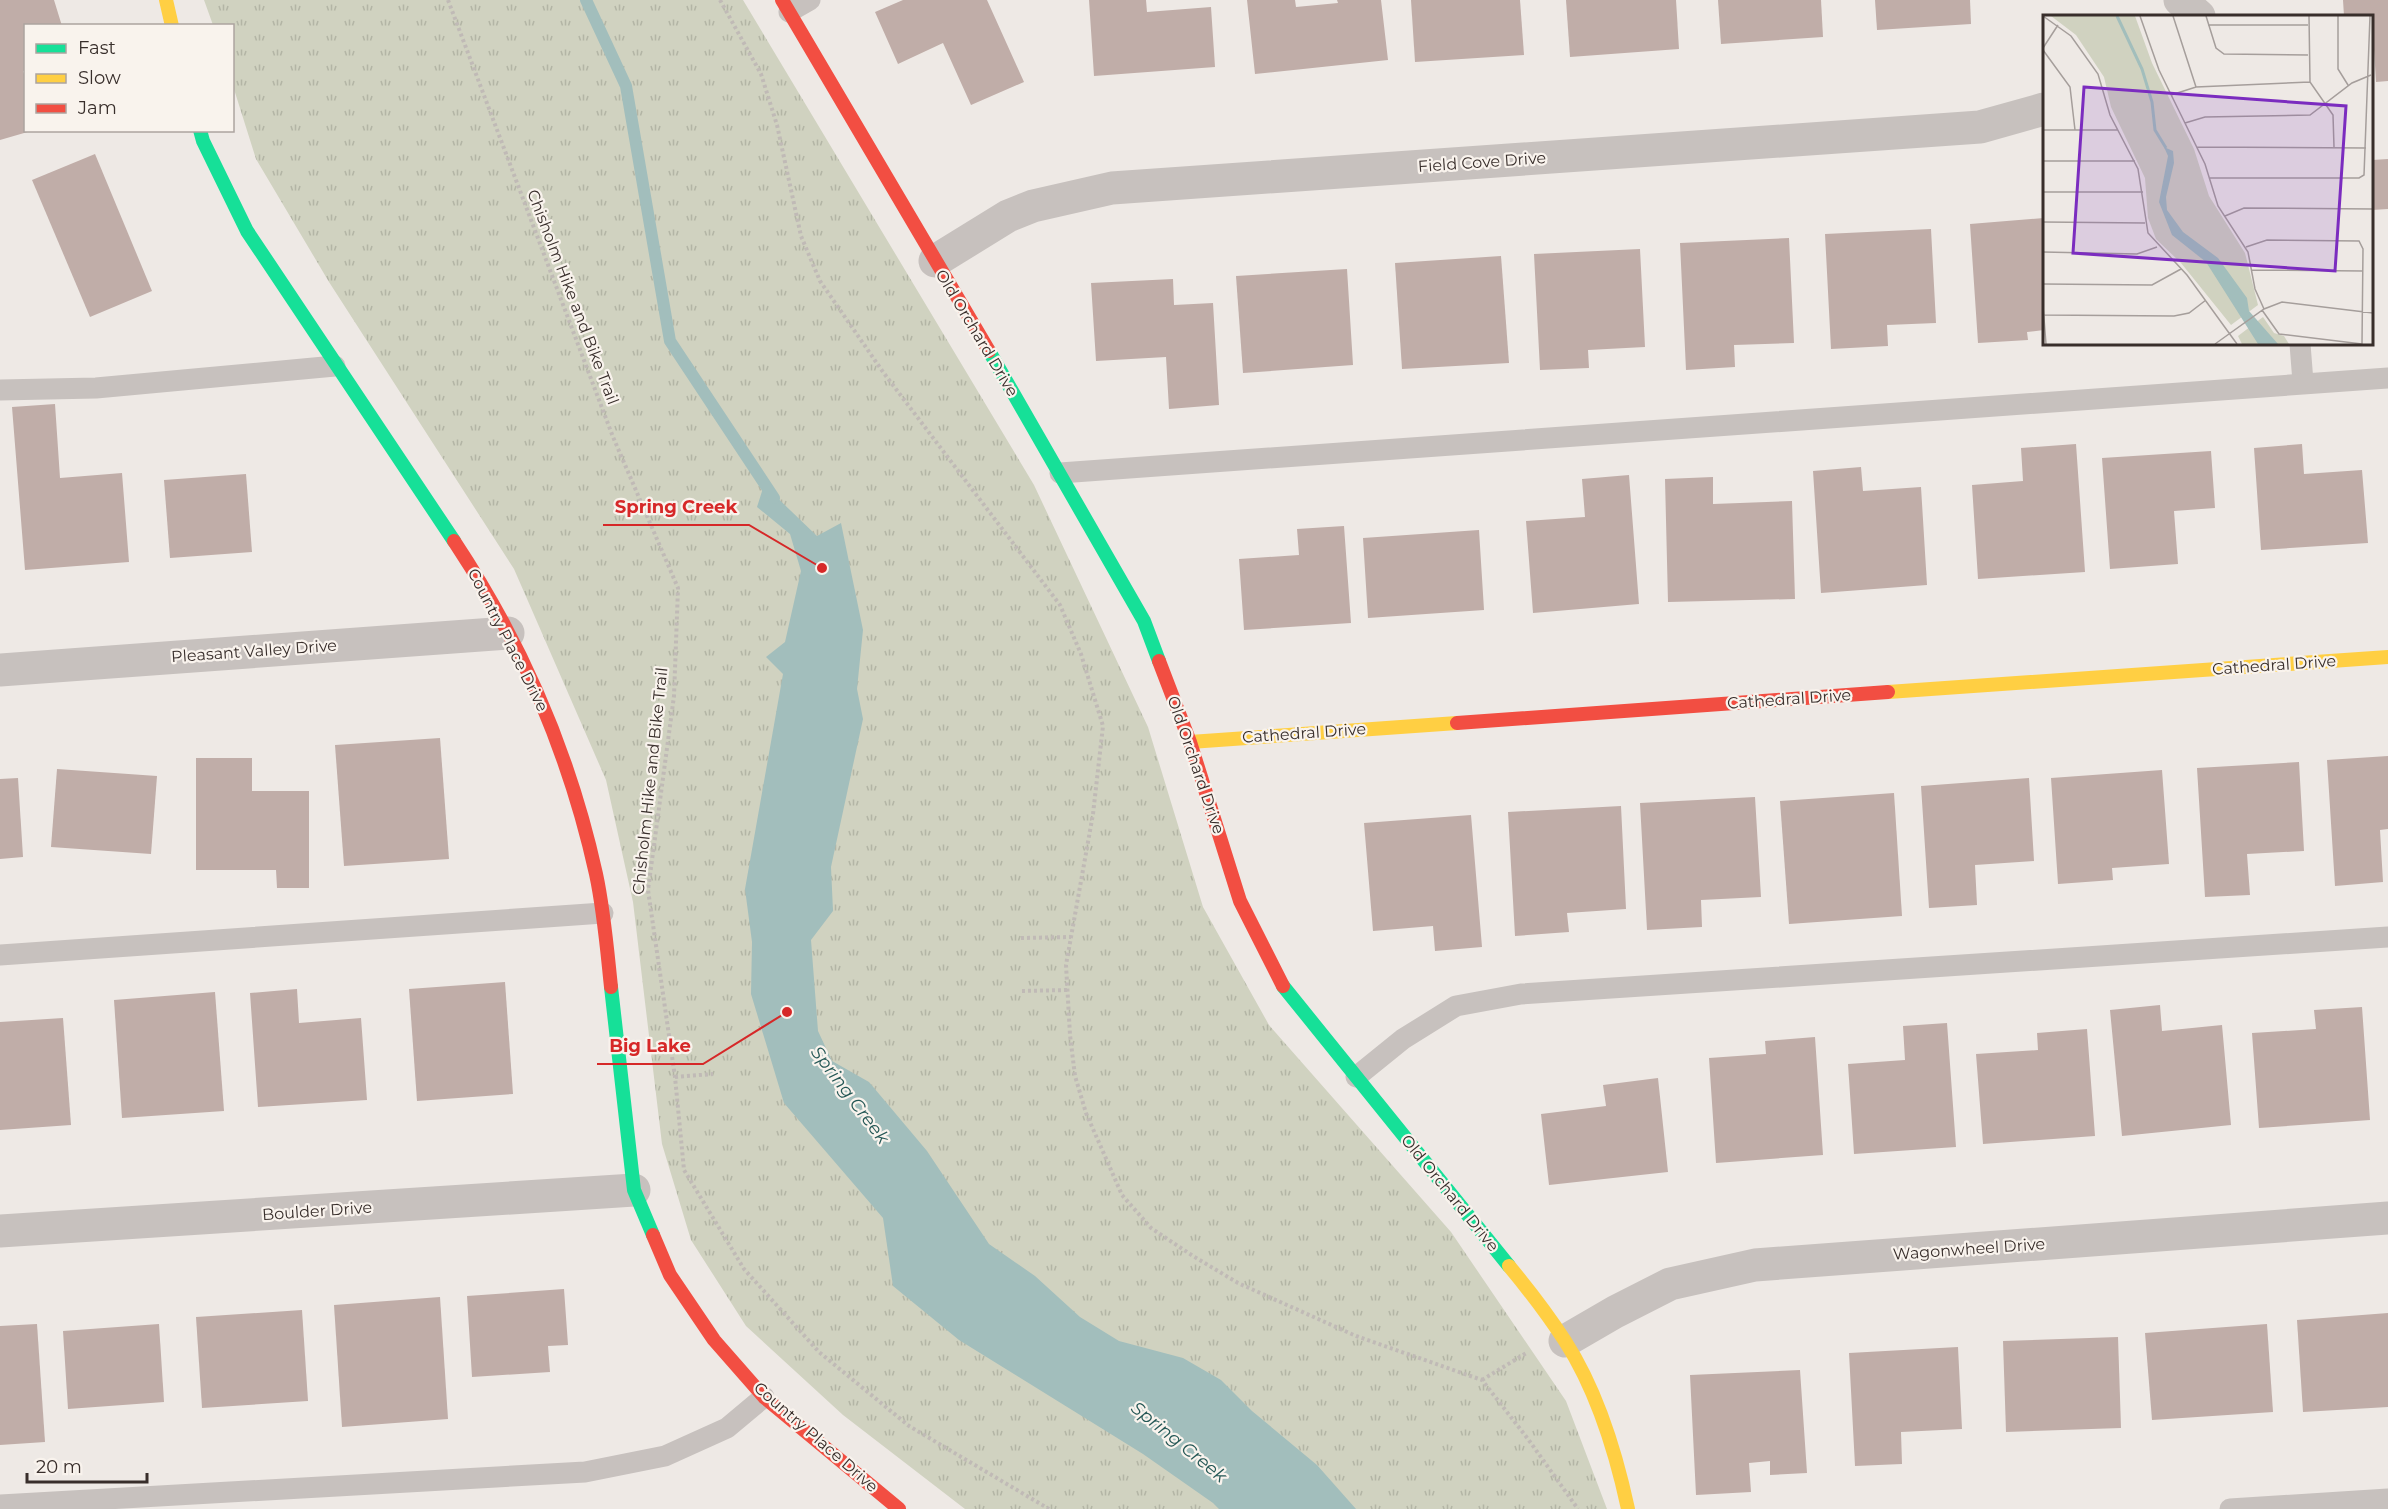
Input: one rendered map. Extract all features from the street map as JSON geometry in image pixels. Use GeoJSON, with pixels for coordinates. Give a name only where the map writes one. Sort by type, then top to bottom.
{"type":"FeatureCollection","features":[{"type":"Feature","properties":{"kind":"street"},"geometry":{"type":"LineString","coordinates":[[166,0],[172,24]]}},
{"type":"Feature","properties":{"kind":"street"},"geometry":{"type":"LineString","coordinates":[[2180,0],[2199,15]]}},
{"type":"Feature","properties":{"kind":"street"},"geometry":{"type":"LineString","coordinates":[[2201,15],[2218,0]]}},
{"type":"Feature","properties":{"kind":"street","name":"Old Orchard Drive"},"geometry":{"type":"LineString","coordinates":[[786,6],[1060,473],[1144,621],[1190,742],[1240,901],[1284,988],[1519,1278],[1563,1338],[1588,1384],[1620,1472],[1628,1509]]}},
{"type":"Feature","properties":{"kind":"street","name":"Field Cove Drive"},"geometry":{"type":"LineString","coordinates":[[935,261],[1016,213],[1034,206],[1112,188],[1980,127],[2043,109]]}},
{"type":"Feature","properties":{"kind":"street","name":"Country Place Drive"},"geometry":{"type":"LineString","coordinates":[[201,132],[248,231],[471,567],[508,633],[541,701],[575,794],[596,874],[603,913],[634,1190],[670,1275],[714,1340],[764,1397],[899,1509]]}},
{"type":"Feature","properties":{"kind":"street","name":"Pleasant Valley Drive"},"geometry":{"type":"LineString","coordinates":[[0,670],[508,633]]}},
{"type":"Feature","properties":{"kind":"street","name":"Cathedral Drive"},"geometry":{"type":"LineString","coordinates":[[1190,742],[2388,657]]}},
{"type":"Feature","properties":{"kind":"street","name":"Boulder Drive"},"geometry":{"type":"LineString","coordinates":[[0,1231],[634,1190]]}},
{"type":"Feature","properties":{"kind":"street","name":"Wagonwheel Drive"},"geometry":{"type":"LineString","coordinates":[[1563,1338],[1670,1284],[1755,1265],[2388,1218]]}},
{"type":"Feature","properties":{"kind":"lane"},"geometry":{"type":"LineString","coordinates":[[786,6],[810,0]]}},
{"type":"Feature","properties":{"kind":"lane"},"geometry":{"type":"LineString","coordinates":[[2301,345],[2303,382]]}},
{"type":"Feature","properties":{"kind":"lane"},"geometry":{"type":"LineString","coordinates":[[0,390],[96,388],[336,366]]}},
{"type":"Feature","properties":{"kind":"lane"},"geometry":{"type":"LineString","coordinates":[[1060,473],[2303,382],[2388,378]]}},
{"type":"Feature","properties":{"kind":"lane"},"geometry":{"type":"LineString","coordinates":[[0,955],[603,913]]}},
{"type":"Feature","properties":{"kind":"lane"},"geometry":{"type":"LineString","coordinates":[[1356,1077],[1403,1039],[1456,1006],[1521,994],[2388,937]]}},
{"type":"Feature","properties":{"kind":"lane"},"geometry":{"type":"LineString","coordinates":[[0,1505],[585,1472],[665,1456],[727,1428],[764,1397]]}},
{"type":"Feature","properties":{"kind":"lane"},"geometry":{"type":"LineString","coordinates":[[2230,1509],[2388,1499]]}},
{"type":"Feature","properties":{"kind":"path","name":"Chisholm Hike and Bike Trail"},"geometry":{"type":"LineString","coordinates":[[447,0],[609,425],[678,588],[674,696],[648,890],[675,1077],[684,1170],[744,1269],[819,1352],[909,1426],[1049,1509]]}},
{"type":"Feature","properties":{"kind":"path"},"geometry":{"type":"LineString","coordinates":[[720,0],[761,74],[777,125],[801,236],[820,281],[883,372],[1060,605],[1081,654],[1103,726],[1093,814],[1066,965],[1075,1076],[1086,1113],[1122,1195],[1152,1228],[1238,1283],[1356,1336],[1482,1380],[1578,1509]]}},
{"type":"Feature","properties":{"kind":"path"},"geometry":{"type":"LineString","coordinates":[[1021,938],[1071,937]]}},
{"type":"Feature","properties":{"kind":"path"},"geometry":{"type":"LineString","coordinates":[[1022,991],[1068,990]]}},
{"type":"Feature","properties":{"kind":"path"},"geometry":{"type":"LineString","coordinates":[[675,1077],[713,1074]]}},
{"type":"Feature","properties":{"kind":"path"},"geometry":{"type":"LineString","coordinates":[[1482,1380],[1563,1338]]}},
{"type":"Feature","properties":{"kind":"green space"},"geometry":{"type":"Polygon","coordinates":[[[204,0],[743,0],[1034,485],[1148,727],[1203,907],[1269,1025],[1451,1232],[1566,1401],[1607,1509],[965,1509],[843,1415],[746,1326],[691,1240],[662,1144],[633,902],[606,780],[514,569],[329,282],[256,159],[234,89],[234,24],[213,24],[204,0]]]}},
{"type":"Feature","properties":{"kind":"water"},"geometry":{"type":"Polygon","coordinates":[[[764,485],[817,536],[841,523],[863,630],[857,689],[863,719],[831,867],[833,911],[811,940],[818,1031],[832,1061],[869,1082],[927,1151],[989,1244],[1035,1276],[1080,1317],[1119,1341],[1183,1358],[1221,1380],[1252,1411],[1317,1465],[1356,1509],[1219,1509],[1143,1454],[959,1340],[893,1286],[883,1218],[784,1103],[751,994],[752,942],[745,889],[783,674],[766,657],[785,642],[801,571],[790,534],[757,507],[764,485]]]}},
{"type":"Feature","properties":{"kind":"building"},"geometry":{"type":"Polygon","coordinates":[[[0,0],[54,0],[61,24],[24,24],[24,132],[28,132],[0,140],[0,0]]]}},
{"type":"Feature","properties":{"kind":"building"},"geometry":{"type":"Polygon","coordinates":[[[903,0],[987,0],[1024,82],[971,105],[943,43],[898,64],[875,12],[903,0]]]}},
{"type":"Feature","properties":{"kind":"building"},"geometry":{"type":"Polygon","coordinates":[[[1089,0],[1146,0],[1147,12],[1211,7],[1215,67],[1094,76],[1089,0]]]}},
{"type":"Feature","properties":{"kind":"building"},"geometry":{"type":"Polygon","coordinates":[[[1247,0],[1295,0],[1296,7],[1338,3],[1337,0],[1381,0],[1388,60],[1255,74],[1247,0]]]}},
{"type":"Feature","properties":{"kind":"building"},"geometry":{"type":"Polygon","coordinates":[[[1411,0],[1520,0],[1524,55],[1415,62],[1411,0]]]}},
{"type":"Feature","properties":{"kind":"building"},"geometry":{"type":"Polygon","coordinates":[[[1566,0],[1676,0],[1679,49],[1570,57],[1566,0]]]}},
{"type":"Feature","properties":{"kind":"building"},"geometry":{"type":"Polygon","coordinates":[[[1718,0],[1821,0],[1823,37],[1721,44],[1718,0]]]}},
{"type":"Feature","properties":{"kind":"building"},"geometry":{"type":"Polygon","coordinates":[[[1875,0],[1970,0],[1971,24],[1877,30],[1875,0]]]}},
{"type":"Feature","properties":{"kind":"building"},"geometry":{"type":"Polygon","coordinates":[[[2343,0],[2388,0],[2388,81],[2376,82],[2373,15],[2344,15],[2343,0]]]}},
{"type":"Feature","properties":{"kind":"building"},"geometry":{"type":"Polygon","coordinates":[[[95,154],[152,291],[90,317],[32,180],[95,154]]]}},
{"type":"Feature","properties":{"kind":"building"},"geometry":{"type":"Polygon","coordinates":[[[2388,159],[2388,209],[2373,210],[2373,160],[2388,159]]]}},
{"type":"Feature","properties":{"kind":"building"},"geometry":{"type":"Polygon","coordinates":[[[2043,218],[2043,330],[2027,332],[2028,340],[1978,343],[1970,224],[2043,218]]]}},
{"type":"Feature","properties":{"kind":"building"},"geometry":{"type":"Polygon","coordinates":[[[1931,229],[1936,323],[1887,325],[1888,346],[1831,349],[1825,234],[1931,229]]]}},
{"type":"Feature","properties":{"kind":"building"},"geometry":{"type":"Polygon","coordinates":[[[1789,238],[1794,343],[1734,345],[1735,367],[1686,370],[1680,243],[1789,238]]]}},
{"type":"Feature","properties":{"kind":"building"},"geometry":{"type":"Polygon","coordinates":[[[1640,249],[1645,347],[1588,350],[1589,368],[1540,370],[1534,254],[1640,249]]]}},
{"type":"Feature","properties":{"kind":"building"},"geometry":{"type":"Polygon","coordinates":[[[1501,256],[1509,363],[1402,369],[1395,263],[1501,256]]]}},
{"type":"Feature","properties":{"kind":"building"},"geometry":{"type":"Polygon","coordinates":[[[1347,269],[1353,365],[1243,373],[1236,276],[1347,269]]]}},
{"type":"Feature","properties":{"kind":"building"},"geometry":{"type":"Polygon","coordinates":[[[1173,279],[1174,305],[1213,303],[1219,405],[1169,409],[1166,357],[1096,361],[1091,283],[1173,279]]]}},
{"type":"Feature","properties":{"kind":"building"},"geometry":{"type":"Polygon","coordinates":[[[55,404],[60,478],[122,473],[129,562],[25,570],[12,407],[55,404]]]}},
{"type":"Feature","properties":{"kind":"building"},"geometry":{"type":"Polygon","coordinates":[[[2076,444],[2085,572],[1978,579],[1972,485],[2023,481],[2021,448],[2076,444]]]}},
{"type":"Feature","properties":{"kind":"building"},"geometry":{"type":"Polygon","coordinates":[[[2302,444],[2304,474],[2362,470],[2368,543],[2261,550],[2254,448],[2302,444]]]}},
{"type":"Feature","properties":{"kind":"building"},"geometry":{"type":"Polygon","coordinates":[[[2211,451],[2215,508],[2174,511],[2178,564],[2110,569],[2102,458],[2211,451]]]}},
{"type":"Feature","properties":{"kind":"building"},"geometry":{"type":"Polygon","coordinates":[[[1861,467],[1863,491],[1921,487],[1927,585],[1821,593],[1813,471],[1861,467]]]}},
{"type":"Feature","properties":{"kind":"building"},"geometry":{"type":"Polygon","coordinates":[[[246,474],[252,552],[170,558],[164,480],[246,474]]]}},
{"type":"Feature","properties":{"kind":"building"},"geometry":{"type":"Polygon","coordinates":[[[1629,475],[1639,604],[1533,613],[1526,521],[1585,517],[1582,479],[1629,475]]]}},
{"type":"Feature","properties":{"kind":"building"},"geometry":{"type":"Polygon","coordinates":[[[1713,477],[1713,504],[1792,501],[1795,599],[1668,602],[1665,479],[1713,477]]]}},
{"type":"Feature","properties":{"kind":"building"},"geometry":{"type":"Polygon","coordinates":[[[1344,526],[1351,623],[1244,630],[1239,559],[1299,555],[1297,529],[1344,526]]]}},
{"type":"Feature","properties":{"kind":"building"},"geometry":{"type":"Polygon","coordinates":[[[1479,530],[1484,610],[1368,618],[1363,538],[1479,530]]]}},
{"type":"Feature","properties":{"kind":"building"},"geometry":{"type":"Polygon","coordinates":[[[440,738],[449,859],[344,866],[335,745],[440,738]]]}},
{"type":"Feature","properties":{"kind":"building"},"geometry":{"type":"Polygon","coordinates":[[[2388,756],[2388,829],[2380,830],[2383,882],[2335,886],[2327,760],[2388,756]]]}},
{"type":"Feature","properties":{"kind":"building"},"geometry":{"type":"Polygon","coordinates":[[[196,758],[252,758],[252,791],[309,791],[309,888],[277,888],[276,870],[196,870],[196,758]]]}},
{"type":"Feature","properties":{"kind":"building"},"geometry":{"type":"Polygon","coordinates":[[[2299,762],[2304,851],[2247,854],[2250,895],[2205,897],[2197,768],[2299,762]]]}},
{"type":"Feature","properties":{"kind":"building"},"geometry":{"type":"Polygon","coordinates":[[[57,769],[157,776],[151,854],[51,847],[57,769]]]}},
{"type":"Feature","properties":{"kind":"building"},"geometry":{"type":"Polygon","coordinates":[[[2162,770],[2169,864],[2112,868],[2113,880],[2058,884],[2051,778],[2162,770]]]}},
{"type":"Feature","properties":{"kind":"building"},"geometry":{"type":"Polygon","coordinates":[[[18,778],[23,857],[0,859],[0,779],[18,778]]]}},
{"type":"Feature","properties":{"kind":"building"},"geometry":{"type":"Polygon","coordinates":[[[2029,778],[2034,861],[1975,865],[1977,905],[1929,908],[1921,786],[2029,778]]]}},
{"type":"Feature","properties":{"kind":"building"},"geometry":{"type":"Polygon","coordinates":[[[1894,793],[1902,916],[1789,924],[1780,801],[1894,793]]]}},
{"type":"Feature","properties":{"kind":"building"},"geometry":{"type":"Polygon","coordinates":[[[1755,797],[1761,897],[1701,900],[1702,927],[1647,930],[1640,803],[1755,797]]]}},
{"type":"Feature","properties":{"kind":"building"},"geometry":{"type":"Polygon","coordinates":[[[1621,806],[1626,909],[1567,913],[1569,932],[1515,936],[1508,812],[1621,806]]]}},
{"type":"Feature","properties":{"kind":"building"},"geometry":{"type":"Polygon","coordinates":[[[1471,815],[1482,947],[1435,951],[1433,926],[1373,931],[1364,823],[1471,815]]]}},
{"type":"Feature","properties":{"kind":"building"},"geometry":{"type":"Polygon","coordinates":[[[505,982],[513,1094],[417,1101],[409,989],[505,982]]]}},
{"type":"Feature","properties":{"kind":"building"},"geometry":{"type":"Polygon","coordinates":[[[297,989],[299,1023],[361,1018],[367,1100],[258,1107],[250,993],[297,989]]]}},
{"type":"Feature","properties":{"kind":"building"},"geometry":{"type":"Polygon","coordinates":[[[215,992],[224,1111],[122,1118],[114,1000],[215,992]]]}},
{"type":"Feature","properties":{"kind":"building"},"geometry":{"type":"Polygon","coordinates":[[[2160,1005],[2162,1031],[2222,1025],[2231,1125],[2122,1136],[2110,1010],[2160,1005]]]}},
{"type":"Feature","properties":{"kind":"building"},"geometry":{"type":"Polygon","coordinates":[[[2362,1007],[2370,1120],[2259,1128],[2252,1033],[2316,1029],[2314,1010],[2362,1007]]]}},
{"type":"Feature","properties":{"kind":"building"},"geometry":{"type":"Polygon","coordinates":[[[63,1018],[71,1125],[0,1130],[0,1022],[63,1018]]]}},
{"type":"Feature","properties":{"kind":"building"},"geometry":{"type":"Polygon","coordinates":[[[1947,1023],[1956,1147],[1854,1154],[1848,1064],[1905,1060],[1903,1026],[1947,1023]]]}},
{"type":"Feature","properties":{"kind":"building"},"geometry":{"type":"Polygon","coordinates":[[[2087,1029],[2095,1136],[1983,1144],[1976,1054],[2038,1050],[2037,1033],[2087,1029]]]}},
{"type":"Feature","properties":{"kind":"building"},"geometry":{"type":"Polygon","coordinates":[[[1815,1037],[1823,1155],[1716,1163],[1709,1058],[1766,1054],[1765,1041],[1815,1037]]]}},
{"type":"Feature","properties":{"kind":"building"},"geometry":{"type":"Polygon","coordinates":[[[1658,1078],[1668,1172],[1549,1185],[1541,1114],[1606,1106],[1603,1085],[1658,1078]]]}},
{"type":"Feature","properties":{"kind":"building"},"geometry":{"type":"Polygon","coordinates":[[[564,1289],[568,1345],[548,1346],[550,1372],[472,1377],[467,1296],[564,1289]]]}},
{"type":"Feature","properties":{"kind":"building"},"geometry":{"type":"Polygon","coordinates":[[[440,1297],[448,1419],[342,1427],[334,1305],[440,1297]]]}},
{"type":"Feature","properties":{"kind":"building"},"geometry":{"type":"Polygon","coordinates":[[[302,1310],[308,1401],[202,1408],[196,1317],[302,1310]]]}},
{"type":"Feature","properties":{"kind":"building"},"geometry":{"type":"Polygon","coordinates":[[[2388,1313],[2388,1407],[2303,1412],[2297,1320],[2388,1313]]]}},
{"type":"Feature","properties":{"kind":"building"},"geometry":{"type":"Polygon","coordinates":[[[37,1324],[45,1442],[0,1445],[0,1326],[37,1324]]]}},
{"type":"Feature","properties":{"kind":"building"},"geometry":{"type":"Polygon","coordinates":[[[159,1324],[164,1402],[68,1409],[63,1331],[159,1324]]]}},
{"type":"Feature","properties":{"kind":"building"},"geometry":{"type":"Polygon","coordinates":[[[2267,1324],[2273,1412],[2152,1420],[2145,1333],[2267,1324]]]}},
{"type":"Feature","properties":{"kind":"building"},"geometry":{"type":"Polygon","coordinates":[[[2118,1337],[2121,1428],[2006,1432],[2003,1341],[2118,1337]]]}},
{"type":"Feature","properties":{"kind":"building"},"geometry":{"type":"Polygon","coordinates":[[[1958,1347],[1962,1429],[1901,1432],[1902,1464],[1855,1466],[1849,1353],[1958,1347]]]}},
{"type":"Feature","properties":{"kind":"building"},"geometry":{"type":"Polygon","coordinates":[[[1800,1370],[1807,1473],[1770,1475],[1770,1461],[1749,1463],[1751,1492],[1696,1495],[1690,1375],[1800,1370]]]}},
{"type":"Feature","properties":{"kind":"waterway","name":"Spring Creek"},"geometry":{"type":"LineString","coordinates":[[586,0],[626,86],[670,341],[774,498]]}},
{"type":"Feature","properties":{"kind":"traffic: fast"},"geometry":{"type":"LineString","coordinates":[[201,132],[247,231],[454,541]]}},
{"type":"Feature","properties":{"kind":"traffic: fast"},"geometry":{"type":"LineString","coordinates":[[989,351],[1144,621],[1159,661]]}},
{"type":"Feature","properties":{"kind":"traffic: fast"},"geometry":{"type":"LineString","coordinates":[[1283,986],[1509,1266]]}},
{"type":"Feature","properties":{"kind":"traffic: fast"},"geometry":{"type":"LineString","coordinates":[[611,987],[634,1190],[653,1235]]}},
{"type":"Feature","properties":{"kind":"traffic: slow"},"geometry":{"type":"LineString","coordinates":[[166,0],[172,24]]}},
{"type":"Feature","properties":{"kind":"traffic: slow"},"geometry":{"type":"LineString","coordinates":[[1888,692],[2388,657]]}},
{"type":"Feature","properties":{"kind":"traffic: slow"},"geometry":{"type":"LineString","coordinates":[[1190,742],[1457,723]]}},
{"type":"Feature","properties":{"kind":"traffic: slow"},"geometry":{"type":"LineString","coordinates":[[1509,1266],[1559,1331],[1586,1380],[1604,1422],[1628,1509]]}},
{"type":"Feature","properties":{"kind":"traffic: jam"},"geometry":{"type":"LineString","coordinates":[[782,0],[989,351]]}},
{"type":"Feature","properties":{"kind":"traffic: jam"},"geometry":{"type":"LineString","coordinates":[[454,541],[501,619],[522,660],[557,743],[572,786],[596,874],[611,987]]}},
{"type":"Feature","properties":{"kind":"traffic: jam"},"geometry":{"type":"LineString","coordinates":[[1159,661],[1190,742],[1240,901],[1283,986]]}},
{"type":"Feature","properties":{"kind":"traffic: jam"},"geometry":{"type":"LineString","coordinates":[[1457,723],[1888,692]]}},
{"type":"Feature","properties":{"kind":"traffic: jam"},"geometry":{"type":"LineString","coordinates":[[653,1235],[670,1275],[714,1340],[764,1397],[899,1509]]}},
{"type":"Feature","properties":{"kind":"place","name":"Spring Creek"},"geometry":{"type":"Point","coordinates":[822,568]}},
{"type":"Feature","properties":{"kind":"place","name":"Big Lake"},"geometry":{"type":"Point","coordinates":[787,1012]}}]}
